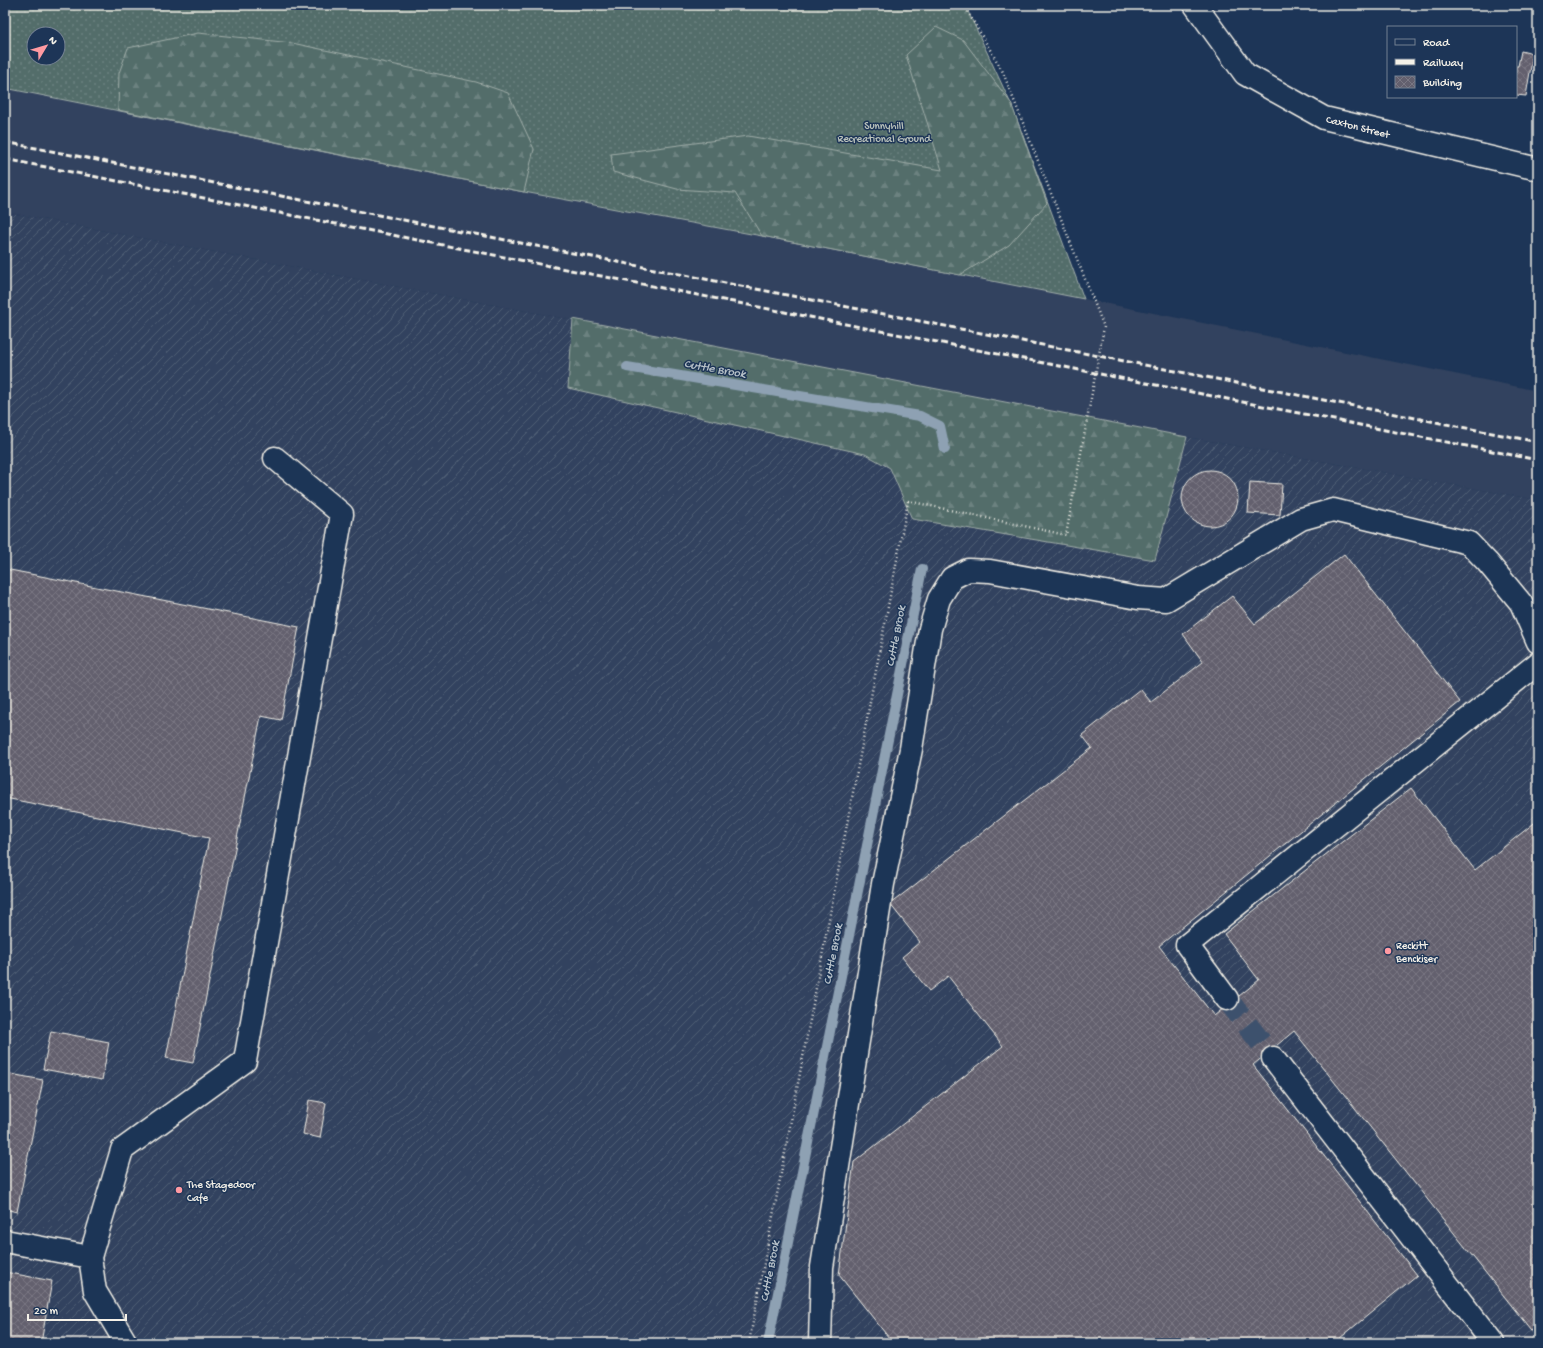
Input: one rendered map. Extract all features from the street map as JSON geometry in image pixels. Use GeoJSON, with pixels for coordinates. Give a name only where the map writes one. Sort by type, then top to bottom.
{"type":"FeatureCollection","features":[{"type":"Feature","properties":{"kind":"street","name":"Caxton Street"},"geometry":{"type":"LineString","coordinates":[[1195,5],[1245,74],[1324,118],[1538,169]]}},
{"type":"Feature","properties":{"kind":"street"},"geometry":{"type":"LineString","coordinates":[[126,1343],[95,1291],[90,1257],[122,1150],[245,1061],[342,514],[275,458]]}},
{"type":"Feature","properties":{"kind":"street"},"geometry":{"type":"LineString","coordinates":[[820,1343],[822,1268],[883,884],[911,749],[930,629],[939,599],[952,578],[968,570],[990,571],[1138,598],[1166,600],[1301,519],[1333,510],[1469,543],[1488,563],[1521,603],[1538,642]]}},
{"type":"Feature","properties":{"kind":"street"},"geometry":{"type":"LineString","coordinates":[[1228,998],[1187,945],[1538,663]]}},
{"type":"Feature","properties":{"kind":"street"},"geometry":{"type":"LineString","coordinates":[[1273,1058],[1493,1343]]}},
{"type":"Feature","properties":{"kind":"street"},"geometry":{"type":"LineString","coordinates":[[5,1241],[90,1257]]}},
{"type":"Feature","properties":{"kind":"path"},"geometry":{"type":"LineString","coordinates":[[749,1343],[908,501],[1066,534],[1104,327],[1002,70],[966,9],[970,5]]}},
{"type":"Feature","properties":{"kind":"shaded area"},"geometry":{"type":"Polygon","coordinates":[[[5,88],[524,192],[762,236],[1084,299],[1538,391],[1538,500],[1187,437],[5,212],[5,88]]]}},
{"type":"Feature","properties":{"kind":"shaded area"},"geometry":{"type":"Polygon","coordinates":[[[5,212],[1187,437],[1538,500],[1538,1343],[5,1343],[5,212]]]}},
{"type":"Feature","properties":{"kind":"green space","name":"Sunnyhill Recreational Ground"},"geometry":{"type":"Polygon","coordinates":[[[5,5],[965,5],[1011,104],[1084,299],[762,236],[524,192],[5,88],[5,5]]]}},
{"type":"Feature","properties":{"kind":"green space"},"geometry":{"type":"Polygon","coordinates":[[[936,27],[963,40],[1011,103],[1047,203],[1009,245],[960,275],[762,236],[735,193],[677,189],[613,172],[611,154],[748,136],[942,170],[906,55],[936,27]]]}},
{"type":"Feature","properties":{"kind":"green space"},"geometry":{"type":"Polygon","coordinates":[[[198,33],[292,43],[476,82],[508,93],[534,149],[524,192],[118,110],[119,73],[128,48],[198,33]]]}},
{"type":"Feature","properties":{"kind":"green space"},"geometry":{"type":"Polygon","coordinates":[[[573,319],[1187,437],[1155,560],[912,519],[890,468],[865,454],[568,388],[573,319]]]}},
{"type":"Feature","properties":{"kind":"building"},"geometry":{"type":"Polygon","coordinates":[[[1521,51],[1533,54],[1526,96],[1517,95],[1518,66],[1521,51]]]}},
{"type":"Feature","properties":{"kind":"building"},"geometry":{"type":"Polygon","coordinates":[[[1210,470],[1225,475],[1233,483],[1238,498],[1233,513],[1225,521],[1210,526],[1195,521],[1187,513],[1182,498],[1187,483],[1195,475],[1210,470]]]}},
{"type":"Feature","properties":{"kind":"building"},"geometry":{"type":"Polygon","coordinates":[[[1250,482],[1282,484],[1280,515],[1248,513],[1250,482]]]}},
{"type":"Feature","properties":{"kind":"building","name":"Reckitt Benckiser"},"geometry":{"type":"Polygon","coordinates":[[[1344,554],[1460,702],[1159,946],[1214,1016],[1259,980],[1224,934],[1411,788],[1475,870],[1538,820],[1538,1339],[1294,1031],[1253,1065],[1417,1275],[1334,1343],[893,1343],[839,1275],[854,1162],[1003,1046],[948,976],[929,991],[902,957],[920,942],[890,904],[1092,748],[1082,735],[1140,689],[1151,702],[1203,662],[1183,634],[1232,596],[1255,624],[1344,554]]]}},
{"type":"Feature","properties":{"kind":"building"},"geometry":{"type":"Polygon","coordinates":[[[5,569],[299,627],[281,720],[261,716],[193,1063],[166,1058],[209,838],[5,798],[5,569]]]}},
{"type":"Feature","properties":{"kind":"building"},"geometry":{"type":"Polygon","coordinates":[[[51,1031],[109,1042],[102,1080],[43,1069],[51,1031]]]}},
{"type":"Feature","properties":{"kind":"building"},"geometry":{"type":"Polygon","coordinates":[[[5,1073],[43,1080],[17,1212],[5,1209],[5,1073]]]}},
{"type":"Feature","properties":{"kind":"building"},"geometry":{"type":"Polygon","coordinates":[[[309,1100],[326,1103],[320,1138],[303,1134],[309,1100]]]}},
{"type":"Feature","properties":{"kind":"building"},"geometry":{"type":"Polygon","coordinates":[[[5,1272],[52,1281],[41,1343],[5,1343],[5,1272]]]}},
{"type":"Feature","properties":{"kind":"waterway","name":"Cuttle Brook"},"geometry":{"type":"LineString","coordinates":[[627,367],[920,416],[940,426],[945,449]]}},
{"type":"Feature","properties":{"kind":"waterway","name":"Cuttle Brook"},"geometry":{"type":"LineString","coordinates":[[768,1343],[922,569]]}},
{"type":"Feature","properties":{"kind":"tunnel"},"geometry":{"type":"LineString","coordinates":[[1227,999],[1273,1058]]}},
{"type":"Feature","properties":{"kind":"railway"},"geometry":{"type":"LineString","coordinates":[[5,142],[1538,442]]}},
{"type":"Feature","properties":{"kind":"railway"},"geometry":{"type":"LineString","coordinates":[[5,159],[1538,460]]}},
{"type":"Feature","properties":{"kind":"place","name":"Reckitt Benckiser"},"geometry":{"type":"Point","coordinates":[1388,951]}},
{"type":"Feature","properties":{"kind":"place","name":"The Stagedoor Cafe"},"geometry":{"type":"Point","coordinates":[179,1190]}}]}
